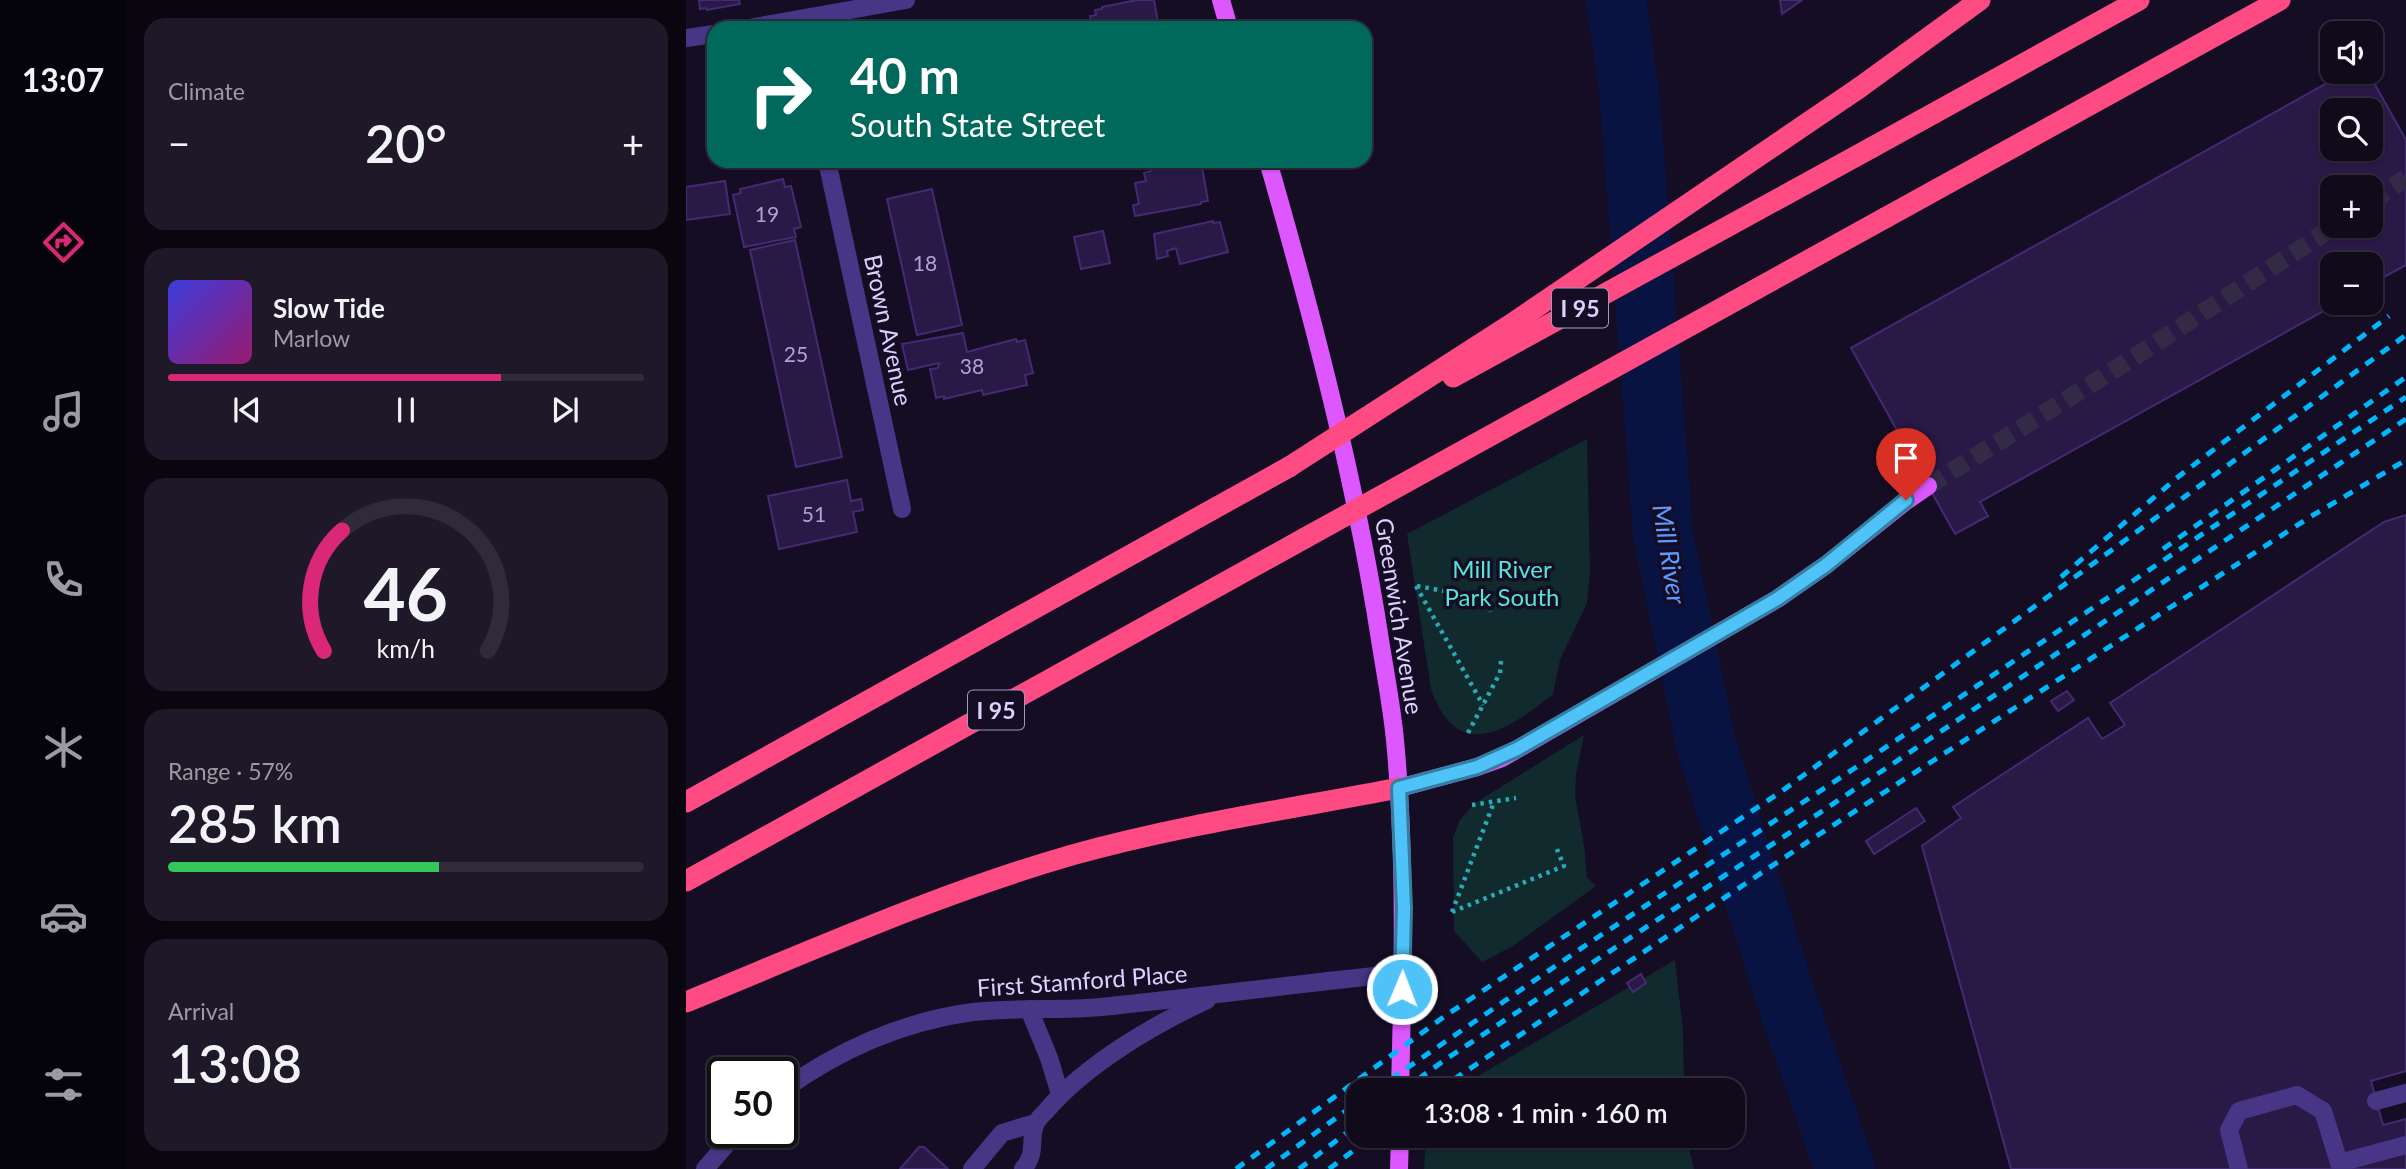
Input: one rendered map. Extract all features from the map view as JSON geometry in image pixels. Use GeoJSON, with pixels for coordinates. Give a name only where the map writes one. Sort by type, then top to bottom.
{"type":"FeatureCollection","features":[{"type":"Feature","properties":{"kind":"highway"},"geometry":{"type":"LineString","coordinates":[[1289,467],[1517,321],[1859,88],[1980,0]]}},
{"type":"Feature","properties":{"kind":"highway","name":"I 95"},"geometry":{"type":"LineString","coordinates":[[686,802],[2139,0]]}},
{"type":"Feature","properties":{"kind":"highway","name":"I 95"},"geometry":{"type":"LineString","coordinates":[[686,881],[2280,0]]}},
{"type":"Feature","properties":{"kind":"highway"},"geometry":{"type":"LineString","coordinates":[[686,1002],[958,892],[1072,855],[1160,833],[1399,788]]}},
{"type":"Feature","properties":{"kind":"main road"},"geometry":{"type":"LineString","coordinates":[[1221,0],[1227,21]]}},
{"type":"Feature","properties":{"kind":"main road","name":"Greenwich Avenue"},"geometry":{"type":"LineString","coordinates":[[1270,168],[1303,285],[1359,521],[1372,582],[1387,685],[1399,788],[1404,908],[1401,1078]]}},
{"type":"Feature","properties":{"kind":"main road"},"geometry":{"type":"LineString","coordinates":[[1399,788],[1477,767],[1502,758],[1532,741],[1777,599],[1826,565],[1906,500],[1928,486]]}},
{"type":"Feature","properties":{"kind":"main road"},"geometry":{"type":"LineString","coordinates":[[1399,1169],[1400,1148]]}},
{"type":"Feature","properties":{"kind":"street"},"geometry":{"type":"LineString","coordinates":[[811,21],[906,0]]}},
{"type":"Feature","properties":{"kind":"street"},"geometry":{"type":"LineString","coordinates":[[686,38],[707,35]]}},
{"type":"Feature","properties":{"kind":"street","name":"Brown Avenue"},"geometry":{"type":"LineString","coordinates":[[829,168],[902,509]]}},
{"type":"Feature","properties":{"kind":"street","name":"First Stamford Place"},"geometry":{"type":"LineString","coordinates":[[798,1081],[837,1056],[886,1034],[926,1021],[973,1012],[1097,1008],[1403,973]]}},
{"type":"Feature","properties":{"kind":"street"},"geometry":{"type":"LineString","coordinates":[[1023,1169],[1031,1160],[1035,1124],[1060,1094],[1166,1019],[1219,994]]}},
{"type":"Feature","properties":{"kind":"street"},"geometry":{"type":"LineString","coordinates":[[1030,1009],[1060,1094]]}},
{"type":"Feature","properties":{"kind":"street"},"geometry":{"type":"LineString","coordinates":[[2376,1101],[2406,1093]]}},
{"type":"Feature","properties":{"kind":"street"},"geometry":{"type":"LineString","coordinates":[[2239,1169],[2229,1130],[2239,1111],[2297,1095],[2323,1111],[2340,1166],[2406,1145]]}},
{"type":"Feature","properties":{"kind":"street"},"geometry":{"type":"LineString","coordinates":[[972,1169],[1002,1133],[1035,1124]]}},
{"type":"Feature","properties":{"kind":"street"},"geometry":{"type":"LineString","coordinates":[[705,1169],[723,1148]]}},
{"type":"Feature","properties":{"kind":"path"},"geometry":{"type":"LineString","coordinates":[[1483,705],[1416,586],[1488,599],[1490,612]]}},
{"type":"Feature","properties":{"kind":"path"},"geometry":{"type":"LineString","coordinates":[[1468,733],[1500,673],[1501,661]]}},
{"type":"Feature","properties":{"kind":"path"},"geometry":{"type":"LineString","coordinates":[[1472,805],[1516,798]]}},
{"type":"Feature","properties":{"kind":"path"},"geometry":{"type":"LineString","coordinates":[[1493,802],[1452,912],[1564,866],[1556,847]]}},
{"type":"Feature","properties":{"kind":"green space","name":"Mill River Park South"},"geometry":{"type":"Polygon","coordinates":[[[1587,439],[1590,572],[1587,603],[1560,660],[1553,694],[1520,719],[1503,728],[1486,734],[1470,734],[1455,727],[1442,713],[1431,689],[1407,534],[1587,439]]]}},
{"type":"Feature","properties":{"kind":"green space"},"geometry":{"type":"Polygon","coordinates":[[[1584,735],[1575,796],[1587,877],[1596,886],[1513,946],[1482,962],[1454,931],[1453,837],[1460,820],[1475,803],[1584,735]]]}},
{"type":"Feature","properties":{"kind":"green space"},"geometry":{"type":"Polygon","coordinates":[[[1675,960],[1683,1031],[1684,1078],[1474,1078],[1675,960]]]}},
{"type":"Feature","properties":{"kind":"green space"},"geometry":{"type":"Polygon","coordinates":[[[1425,1148],[1689,1148],[1694,1169],[1424,1169],[1425,1148]]]}},
{"type":"Feature","properties":{"kind":"building"},"geometry":{"type":"Polygon","coordinates":[[[699,0],[739,0],[740,4],[707,10],[700,9],[699,0]]]}},
{"type":"Feature","properties":{"kind":"building"},"geometry":{"type":"Polygon","coordinates":[[[1137,0],[1154,0],[1158,21],[1091,21],[1090,16],[1096,15],[1095,10],[1137,0]]]}},
{"type":"Feature","properties":{"kind":"building"},"geometry":{"type":"Polygon","coordinates":[[[1780,0],[1802,0],[1782,14],[1780,0]]]}},
{"type":"Feature","properties":{"kind":"building"},"geometry":{"type":"Polygon","coordinates":[[[2325,84],[2375,84],[2383,98],[2320,98],[2320,161],[2383,161],[2383,99],[2406,140],[2406,265],[2383,277],[2383,252],[2320,252],[2320,313],[1980,502],[1988,516],[1955,534],[1851,348],[2325,84]]]}},
{"type":"Feature","properties":{"kind":"building"},"geometry":{"type":"Polygon","coordinates":[[[1150,168],[1202,168],[1208,201],[1135,216],[1133,205],[1139,204],[1135,183],[1146,181],[1144,173],[1151,171],[1150,168]]]}},
{"type":"Feature","properties":{"kind":"building"},"geometry":{"type":"Polygon","coordinates":[[[783,179],[785,187],[791,186],[801,227],[794,229],[796,237],[744,247],[733,195],[741,193],[740,189],[783,179]]]}},
{"type":"Feature","properties":{"kind":"building"},"geometry":{"type":"Polygon","coordinates":[[[725,181],[730,214],[686,220],[686,187],[725,181]]]}},
{"type":"Feature","properties":{"kind":"building"},"geometry":{"type":"Polygon","coordinates":[[[932,189],[962,325],[917,335],[887,199],[932,189]]]}},
{"type":"Feature","properties":{"kind":"building"},"geometry":{"type":"Polygon","coordinates":[[[1213,221],[1220,222],[1228,252],[1180,264],[1176,248],[1167,251],[1168,256],[1157,259],[1154,234],[1213,221]]]}},
{"type":"Feature","properties":{"kind":"building"},"geometry":{"type":"Polygon","coordinates":[[[1103,231],[1110,263],[1081,269],[1074,237],[1103,231]]]}},
{"type":"Feature","properties":{"kind":"building"},"geometry":{"type":"Polygon","coordinates":[[[795,240],[842,457],[796,467],[750,250],[795,240]]]}},
{"type":"Feature","properties":{"kind":"building"},"geometry":{"type":"Polygon","coordinates":[[[963,333],[967,352],[1016,339],[1017,342],[1025,340],[1033,373],[1025,375],[1027,385],[983,395],[982,390],[944,399],[944,396],[936,398],[930,369],[938,368],[939,363],[908,370],[902,344],[963,333]]]}},
{"type":"Feature","properties":{"kind":"building"},"geometry":{"type":"Polygon","coordinates":[[[847,480],[851,501],[861,499],[863,510],[853,512],[857,532],[779,549],[768,496],[847,480]]]}},
{"type":"Feature","properties":{"kind":"building"},"geometry":{"type":"Polygon","coordinates":[[[2406,515],[2406,1071],[2371,1081],[2383,1125],[2406,1119],[2406,1169],[2011,1169],[1922,846],[1961,818],[1953,807],[2088,718],[2102,739],[2125,725],[2110,703],[2384,522],[2406,515]]]}},
{"type":"Feature","properties":{"kind":"building"},"geometry":{"type":"Polygon","coordinates":[[[2067,691],[2074,700],[2058,711],[2051,701],[2067,691]]]}},
{"type":"Feature","properties":{"kind":"building"},"geometry":{"type":"Polygon","coordinates":[[[1916,808],[1925,821],[1874,854],[1866,841],[1916,808]]]}},
{"type":"Feature","properties":{"kind":"building"},"geometry":{"type":"Polygon","coordinates":[[[1641,974],[1646,983],[1633,992],[1627,983],[1641,974]]]}},
{"type":"Feature","properties":{"kind":"building"},"geometry":{"type":"Polygon","coordinates":[[[919,1147],[924,1147],[948,1169],[900,1169],[919,1147]]]}},
{"type":"Feature","properties":{"kind":"waterway","name":"Mill River"},"geometry":{"type":"LineString","coordinates":[[1616,0],[1629,90],[1663,534],[1706,744],[1787,1001],[1845,1169]]}},
{"type":"Feature","properties":{"kind":"tunnel"},"geometry":{"type":"LineString","coordinates":[[2383,194],[2406,178]]}},
{"type":"Feature","properties":{"kind":"tunnel"},"geometry":{"type":"LineString","coordinates":[[1928,486],[2133,358],[2320,236]]}},
{"type":"Feature","properties":{"kind":"railway"},"geometry":{"type":"LineString","coordinates":[[2061,577],[2178,477],[2389,316]]}},
{"type":"Feature","properties":{"kind":"railway"},"geometry":{"type":"LineString","coordinates":[[1236,1169],[1445,1016],[1782,791],[2406,335]]}},
{"type":"Feature","properties":{"kind":"railway"},"geometry":{"type":"LineString","coordinates":[[2163,549],[2406,377]]}},
{"type":"Feature","properties":{"kind":"railway"},"geometry":{"type":"LineString","coordinates":[[1392,1078],[1589,943],[1855,768],[2406,397]]}},
{"type":"Feature","properties":{"kind":"railway"},"geometry":{"type":"LineString","coordinates":[[1420,1078],[2406,419]]}},
{"type":"Feature","properties":{"kind":"railway"},"geometry":{"type":"LineString","coordinates":[[1456,1078],[1812,839],[2310,517],[2406,460]]}},
{"type":"Feature","properties":{"kind":"railway"},"geometry":{"type":"LineString","coordinates":[[1266,1169],[1346,1111]]}},
{"type":"Feature","properties":{"kind":"railway"},"geometry":{"type":"LineString","coordinates":[[1299,1169],[1346,1133]]}},
{"type":"Feature","properties":{"kind":"railway"},"geometry":{"type":"LineString","coordinates":[[1329,1169],[1357,1148]]}},
{"type":"Feature","properties":{"kind":"route"},"geometry":{"type":"LineString","coordinates":[[1402,989],[1404,908],[1399,788],[1502,758],[1777,599],[1826,565],[1906,500]]}}]}
